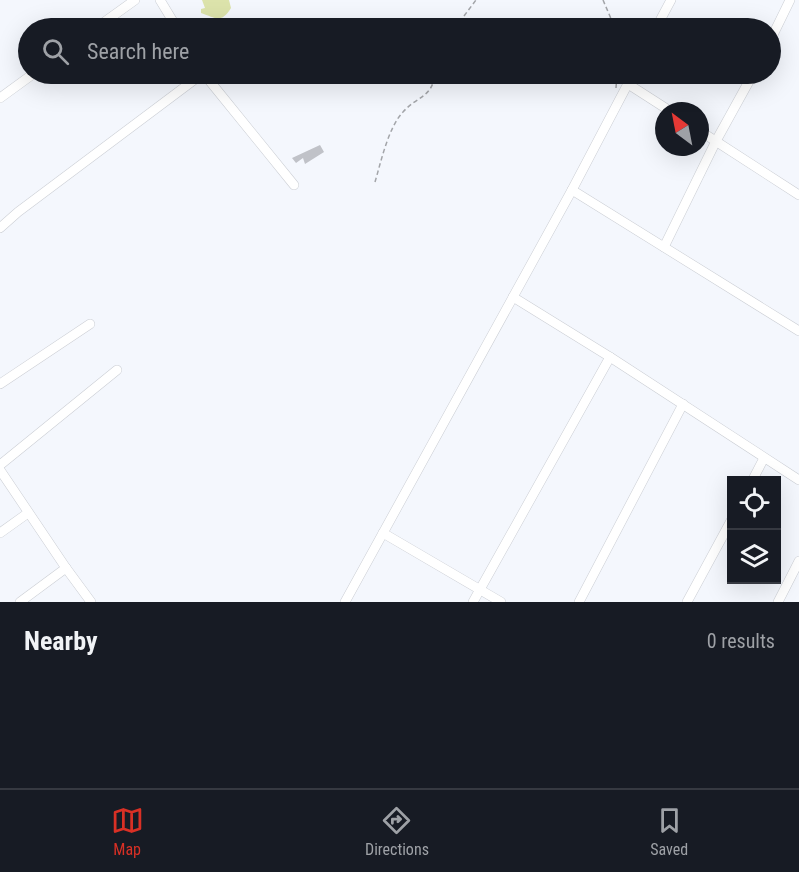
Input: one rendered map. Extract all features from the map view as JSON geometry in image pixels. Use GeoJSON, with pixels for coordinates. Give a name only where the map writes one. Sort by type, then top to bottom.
{"type":"FeatureCollection","features":[{"type":"Feature","properties":{"kind":"street"},"geometry":{"type":"LineString","coordinates":[[110,18],[135,0]]}},
{"type":"Feature","properties":{"kind":"street"},"geometry":{"type":"LineString","coordinates":[[160,0],[171,18]]}},
{"type":"Feature","properties":{"kind":"street"},"geometry":{"type":"LineString","coordinates":[[662,18],[671,0]]}},
{"type":"Feature","properties":{"kind":"street"},"geometry":{"type":"LineString","coordinates":[[781,19],[790,0]]}},
{"type":"Feature","properties":{"kind":"street"},"geometry":{"type":"LineString","coordinates":[[0,98],[19,84]]}},
{"type":"Feature","properties":{"kind":"street"},"geometry":{"type":"LineString","coordinates":[[0,228],[18,212],[190,84]]}},
{"type":"Feature","properties":{"kind":"street"},"geometry":{"type":"LineString","coordinates":[[211,84],[294,184]]}},
{"type":"Feature","properties":{"kind":"street"},"geometry":{"type":"LineString","coordinates":[[345,602],[628,84],[656,102]]}},
{"type":"Feature","properties":{"kind":"street"},"geometry":{"type":"LineString","coordinates":[[664,247],[716,141],[747,84]]}},
{"type":"Feature","properties":{"kind":"street"},"geometry":{"type":"LineString","coordinates":[[709,137],[799,195]]}},
{"type":"Feature","properties":{"kind":"street"},"geometry":{"type":"LineString","coordinates":[[572,190],[799,331]]}},
{"type":"Feature","properties":{"kind":"street"},"geometry":{"type":"LineString","coordinates":[[513,297],[799,480]]}},
{"type":"Feature","properties":{"kind":"street"},"geometry":{"type":"LineString","coordinates":[[0,384],[90,324]]}},
{"type":"Feature","properties":{"kind":"street"},"geometry":{"type":"LineString","coordinates":[[473,602],[478,589],[610,357]]}},
{"type":"Feature","properties":{"kind":"street"},"geometry":{"type":"LineString","coordinates":[[0,465],[117,370]]}},
{"type":"Feature","properties":{"kind":"street"},"geometry":{"type":"LineString","coordinates":[[579,602],[682,404]]}},
{"type":"Feature","properties":{"kind":"street"},"geometry":{"type":"LineString","coordinates":[[754,476],[764,458]]}},
{"type":"Feature","properties":{"kind":"street"},"geometry":{"type":"LineString","coordinates":[[0,470],[66,568],[92,602]]}},
{"type":"Feature","properties":{"kind":"street"},"geometry":{"type":"LineString","coordinates":[[0,533],[28,513]]}},
{"type":"Feature","properties":{"kind":"street"},"geometry":{"type":"LineString","coordinates":[[687,602],[727,528]]}},
{"type":"Feature","properties":{"kind":"street"},"geometry":{"type":"LineString","coordinates":[[383,533],[501,602]]}},
{"type":"Feature","properties":{"kind":"street"},"geometry":{"type":"LineString","coordinates":[[778,602],[799,561]]}},
{"type":"Feature","properties":{"kind":"street"},"geometry":{"type":"LineString","coordinates":[[20,602],[66,568]]}},
{"type":"Feature","properties":{"kind":"path"},"geometry":{"type":"LineString","coordinates":[[462,18],[476,0]]}},
{"type":"Feature","properties":{"kind":"path"},"geometry":{"type":"LineString","coordinates":[[603,0],[611,18]]}},
{"type":"Feature","properties":{"kind":"path"},"geometry":{"type":"LineString","coordinates":[[375,182],[390,136],[402,112],[429,92],[433,84]]}},
{"type":"Feature","properties":{"kind":"green space"},"geometry":{"type":"Polygon","coordinates":[[[202,0],[229,0],[231,8],[221,18],[214,18],[201,13],[201,9],[205,8],[202,0]]]}},
{"type":"Feature","properties":{"kind":"building"},"geometry":{"type":"Polygon","coordinates":[[[320,145],[324,152],[305,164],[303,158],[296,163],[292,158],[320,145]]]}}]}
